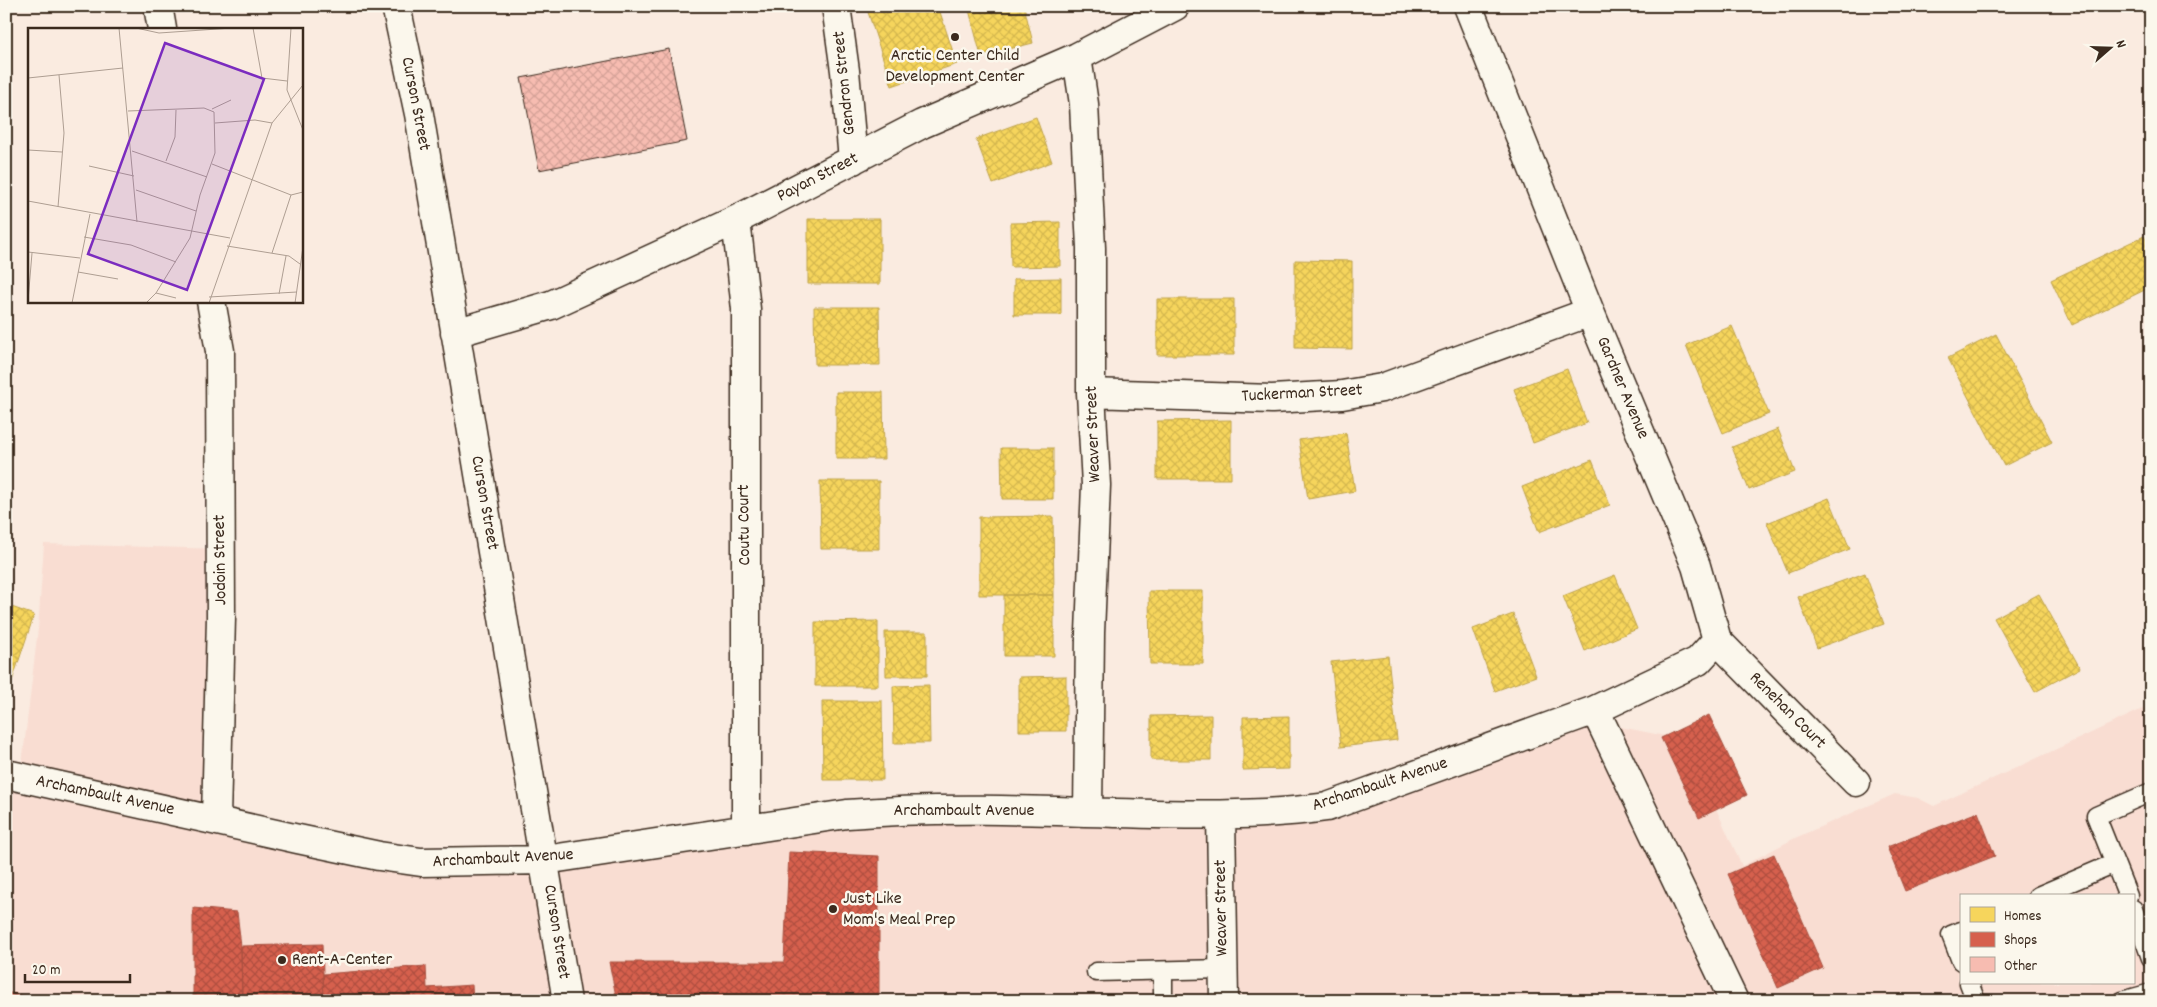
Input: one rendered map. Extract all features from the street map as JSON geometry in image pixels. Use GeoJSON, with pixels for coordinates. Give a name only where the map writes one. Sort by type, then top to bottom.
{"type":"FeatureCollection","features":[{"type":"Feature","properties":{"kind":"street"},"geometry":{"type":"LineString","coordinates":[[158,6],[162,28]]}},
{"type":"Feature","properties":{"kind":"street","name":"Curson Street"},"geometry":{"type":"LineString","coordinates":[[396,6],[419,114],[568,1001]]}},
{"type":"Feature","properties":{"kind":"street","name":"Gendron Street"},"geometry":{"type":"LineString","coordinates":[[836,6],[845,71],[853,160]]}},
{"type":"Feature","properties":{"kind":"street","name":"Payan Street"},"geometry":{"type":"LineString","coordinates":[[455,333],[551,305],[736,220],[922,124],[1077,57],[1175,6]]}},
{"type":"Feature","properties":{"kind":"street","name":"Gardner Avenue"},"geometry":{"type":"LineString","coordinates":[[1468,6],[1590,312],[1696,566],[1717,640]]}},
{"type":"Feature","properties":{"kind":"street","name":"Weaver Street"},"geometry":{"type":"LineString","coordinates":[[1077,57],[1084,104],[1091,248],[1091,393],[1096,484],[1090,633],[1088,812]]}},
{"type":"Feature","properties":{"kind":"street","name":"Coutu Court"},"geometry":{"type":"LineString","coordinates":[[736,220],[746,309],[746,830]]}},
{"type":"Feature","properties":{"kind":"street","name":"Jodoin Street"},"geometry":{"type":"LineString","coordinates":[[211,302],[220,351],[221,618],[216,819]]}},
{"type":"Feature","properties":{"kind":"street","name":"Tuckerman Street"},"geometry":{"type":"LineString","coordinates":[[1091,393],[1272,399],[1342,395],[1382,388],[1590,312]]}},
{"type":"Feature","properties":{"kind":"street"},"geometry":{"type":"LineString","coordinates":[[1717,640],[1698,661],[1595,710],[1734,1001]]}},
{"type":"Feature","properties":{"kind":"street","name":"Renehan Court"},"geometry":{"type":"LineString","coordinates":[[1717,640],[1856,782]]}},
{"type":"Feature","properties":{"kind":"street","name":"Archambault Avenue"},"geometry":{"type":"LineString","coordinates":[[6,774],[379,856],[421,862],[545,860],[847,814],[897,810],[1220,815],[1292,812],[1327,807],[1595,710]]}},
{"type":"Feature","properties":{"kind":"street","name":"Weaver Street"},"geometry":{"type":"LineString","coordinates":[[1220,815],[1224,1001]]}},
{"type":"Feature","properties":{"kind":"lane"},"geometry":{"type":"LineString","coordinates":[[2127,894],[2096,816],[2151,792]]}},
{"type":"Feature","properties":{"kind":"lane"},"geometry":{"type":"LineString","coordinates":[[2043,894],[2115,863]]}},
{"type":"Feature","properties":{"kind":"lane"},"geometry":{"type":"LineString","coordinates":[[2134,913],[2151,958]]}},
{"type":"Feature","properties":{"kind":"lane"},"geometry":{"type":"LineString","coordinates":[[1960,931],[1951,935],[1960,958]]}},
{"type":"Feature","properties":{"kind":"lane"},"geometry":{"type":"LineString","coordinates":[[1096,972],[1163,972],[1224,969]]}},
{"type":"Feature","properties":{"kind":"lane"},"geometry":{"type":"LineString","coordinates":[[1162,1001],[1163,972]]}},
{"type":"Feature","properties":{"kind":"lane"},"geometry":{"type":"LineString","coordinates":[[1969,984],[1976,1001]]}},
{"type":"Feature","properties":{"kind":"lane"},"geometry":{"type":"LineString","coordinates":[[2122,1001],[2151,993]]}},
{"type":"Feature","properties":{"kind":"shaded area"},"geometry":{"type":"Polygon","coordinates":[[[44,544],[223,549],[221,821],[476,861],[890,810],[1319,810],[1592,714],[1616,726],[1685,740],[1742,866],[1795,838],[1895,794],[1918,798],[1934,806],[2151,705],[2151,1001],[6,1001],[6,762],[22,764],[38,629],[44,544]]]}},
{"type":"Feature","properties":{"kind":"building: Homes"},"geometry":{"type":"Polygon","coordinates":[[[866,6],[938,6],[957,64],[892,86],[866,6]]]}},
{"type":"Feature","properties":{"kind":"building: Homes"},"geometry":{"type":"Polygon","coordinates":[[[968,6],[1024,6],[1033,43],[981,56],[968,6]]]}},
{"type":"Feature","properties":{"kind":"building: Homes"},"geometry":{"type":"Polygon","coordinates":[[[1036,117],[1052,162],[993,184],[976,139],[1036,117]]]}},
{"type":"Feature","properties":{"kind":"building: Homes"},"geometry":{"type":"Polygon","coordinates":[[[808,219],[880,219],[880,284],[808,284],[808,219]]]}},
{"type":"Feature","properties":{"kind":"building: Homes"},"geometry":{"type":"Polygon","coordinates":[[[1060,222],[1060,266],[1011,267],[1010,223],[1060,222]]]}},
{"type":"Feature","properties":{"kind":"building: Homes"},"geometry":{"type":"Polygon","coordinates":[[[2144,236],[2151,249],[2151,287],[2072,325],[2051,280],[2144,236]]]}},
{"type":"Feature","properties":{"kind":"building: Homes"},"geometry":{"type":"Polygon","coordinates":[[[1295,260],[1352,261],[1352,349],[1295,348],[1295,260]]]}},
{"type":"Feature","properties":{"kind":"building: Homes"},"geometry":{"type":"Polygon","coordinates":[[[1061,278],[1061,315],[1014,315],[1014,279],[1061,278]]]}},
{"type":"Feature","properties":{"kind":"building: Homes"},"geometry":{"type":"Polygon","coordinates":[[[1157,299],[1234,299],[1234,355],[1157,355],[1157,299]]]}},
{"type":"Feature","properties":{"kind":"building: Homes"},"geometry":{"type":"Polygon","coordinates":[[[814,307],[879,307],[880,365],[815,365],[814,307]]]}},
{"type":"Feature","properties":{"kind":"building: Homes"},"geometry":{"type":"Polygon","coordinates":[[[1732,326],[1769,414],[1723,433],[1686,345],[1732,326]]]}},
{"type":"Feature","properties":{"kind":"building: Homes"},"geometry":{"type":"Polygon","coordinates":[[[1996,334],[2052,442],[2004,466],[1948,358],[1996,334]]]}},
{"type":"Feature","properties":{"kind":"building: Homes"},"geometry":{"type":"Polygon","coordinates":[[[1567,369],[1587,423],[1533,443],[1514,389],[1567,369]]]}},
{"type":"Feature","properties":{"kind":"building: Homes"},"geometry":{"type":"Polygon","coordinates":[[[836,392],[883,392],[884,459],[836,459],[836,392]]]}},
{"type":"Feature","properties":{"kind":"building: Homes"},"geometry":{"type":"Polygon","coordinates":[[[1231,420],[1231,479],[1157,479],[1157,421],[1231,420]]]}},
{"type":"Feature","properties":{"kind":"building: Homes"},"geometry":{"type":"Polygon","coordinates":[[[1778,429],[1795,472],[1749,490],[1732,447],[1778,429]]]}},
{"type":"Feature","properties":{"kind":"building: Homes"},"geometry":{"type":"Polygon","coordinates":[[[1346,433],[1355,491],[1308,499],[1299,440],[1346,433]]]}},
{"type":"Feature","properties":{"kind":"building: Homes"},"geometry":{"type":"Polygon","coordinates":[[[1001,448],[1053,448],[1053,499],[1002,499],[1001,448]]]}},
{"type":"Feature","properties":{"kind":"building: Homes"},"geometry":{"type":"Polygon","coordinates":[[[1592,460],[1610,505],[1539,532],[1522,487],[1592,460]]]}},
{"type":"Feature","properties":{"kind":"building: Homes"},"geometry":{"type":"Polygon","coordinates":[[[820,481],[879,481],[879,549],[821,549],[820,481]]]}},
{"type":"Feature","properties":{"kind":"building: Homes"},"geometry":{"type":"Polygon","coordinates":[[[1829,498],[1850,549],[1788,573],[1767,523],[1829,498]]]}},
{"type":"Feature","properties":{"kind":"building: Homes"},"geometry":{"type":"Polygon","coordinates":[[[1053,516],[1054,595],[979,595],[979,517],[1053,516]]]}},
{"type":"Feature","properties":{"kind":"building: Homes"},"geometry":{"type":"Polygon","coordinates":[[[1865,573],[1884,624],[1817,648],[1798,597],[1865,573]]]}},
{"type":"Feature","properties":{"kind":"building: Homes"},"geometry":{"type":"Polygon","coordinates":[[[1615,575],[1637,629],[1585,651],[1563,596],[1615,575]]]}},
{"type":"Feature","properties":{"kind":"building: Homes"},"geometry":{"type":"Polygon","coordinates":[[[1149,591],[1203,591],[1203,664],[1150,664],[1149,591]]]}},
{"type":"Feature","properties":{"kind":"building: Homes"},"geometry":{"type":"Polygon","coordinates":[[[2039,594],[2080,668],[2035,692],[1994,618],[2039,594]]]}},
{"type":"Feature","properties":{"kind":"building: Homes"},"geometry":{"type":"Polygon","coordinates":[[[1004,595],[1054,595],[1054,656],[1004,656],[1004,595]]]}},
{"type":"Feature","properties":{"kind":"building: Homes"},"geometry":{"type":"Polygon","coordinates":[[[6,605],[34,615],[6,699],[6,605]]]}},
{"type":"Feature","properties":{"kind":"building: Homes"},"geometry":{"type":"Polygon","coordinates":[[[1513,614],[1536,676],[1495,691],[1473,629],[1513,614]]]}},
{"type":"Feature","properties":{"kind":"building: Homes"},"geometry":{"type":"Polygon","coordinates":[[[878,621],[878,686],[815,686],[815,622],[878,621]]]}},
{"type":"Feature","properties":{"kind":"building: Homes"},"geometry":{"type":"Polygon","coordinates":[[[885,632],[927,632],[927,676],[886,676],[885,632]]]}},
{"type":"Feature","properties":{"kind":"building: Homes"},"geometry":{"type":"Polygon","coordinates":[[[1388,656],[1397,740],[1341,747],[1331,662],[1388,656]]]}},
{"type":"Feature","properties":{"kind":"building: Homes"},"geometry":{"type":"Polygon","coordinates":[[[1066,676],[1066,731],[1019,731],[1019,677],[1066,676]]]}},
{"type":"Feature","properties":{"kind":"building: Homes"},"geometry":{"type":"Polygon","coordinates":[[[929,685],[930,743],[894,743],[893,686],[929,685]]]}},
{"type":"Feature","properties":{"kind":"building: Homes"},"geometry":{"type":"Polygon","coordinates":[[[822,701],[882,701],[883,780],[823,780],[822,701]]]}},
{"type":"Feature","properties":{"kind":"building: Homes"},"geometry":{"type":"Polygon","coordinates":[[[1211,715],[1211,760],[1151,760],[1151,716],[1211,715]]]}},
{"type":"Feature","properties":{"kind":"building: Homes"},"geometry":{"type":"Polygon","coordinates":[[[1289,716],[1289,769],[1243,770],[1243,717],[1289,716]]]}},
{"type":"Feature","properties":{"kind":"building: Shops"},"geometry":{"type":"Polygon","coordinates":[[[1709,715],[1747,795],[1699,818],[1661,738],[1709,715]]]}},
{"type":"Feature","properties":{"kind":"building: Shops"},"geometry":{"type":"Polygon","coordinates":[[[1978,812],[1995,856],[1905,891],[1887,847],[1978,812]]]}},
{"type":"Feature","properties":{"kind":"building: Shops","name":"Just Like Mom's Meal Prep"},"geometry":{"type":"Polygon","coordinates":[[[789,852],[879,856],[879,1001],[617,1001],[609,962],[784,962],[789,852]]]}},
{"type":"Feature","properties":{"kind":"building: Shops"},"geometry":{"type":"Polygon","coordinates":[[[1774,854],[1823,968],[1778,988],[1728,874],[1774,854]]]}},
{"type":"Feature","properties":{"kind":"building: Shops"},"geometry":{"type":"Polygon","coordinates":[[[193,908],[237,912],[241,946],[242,1001],[193,1001],[193,908]]]}},
{"type":"Feature","properties":{"kind":"building: Shops","name":"Rent-A-Center"},"geometry":{"type":"Polygon","coordinates":[[[322,944],[324,1001],[242,1001],[241,946],[322,944]]]}},
{"type":"Feature","properties":{"kind":"building: Shops"},"geometry":{"type":"Polygon","coordinates":[[[426,966],[427,988],[472,985],[473,1001],[324,1001],[323,974],[426,966]]]}},
{"type":"Feature","properties":{"kind":"building: Shops"},"geometry":{"type":"Polygon","coordinates":[[[6,992],[49,1001],[6,1001],[6,992]]]}},
{"type":"Feature","properties":{"kind":"building: Other"},"geometry":{"type":"Polygon","coordinates":[[[669,49],[687,141],[539,170],[521,78],[669,49]]]}},
{"type":"Feature","properties":{"kind":"place","name":"Arctic Center Child Development Center"},"geometry":{"type":"Point","coordinates":[955,37]}},
{"type":"Feature","properties":{"kind":"place","name":"Just Like Mom's Meal Prep"},"geometry":{"type":"Point","coordinates":[833,909]}},
{"type":"Feature","properties":{"kind":"place","name":"Rent-A-Center"},"geometry":{"type":"Point","coordinates":[282,960]}}]}
